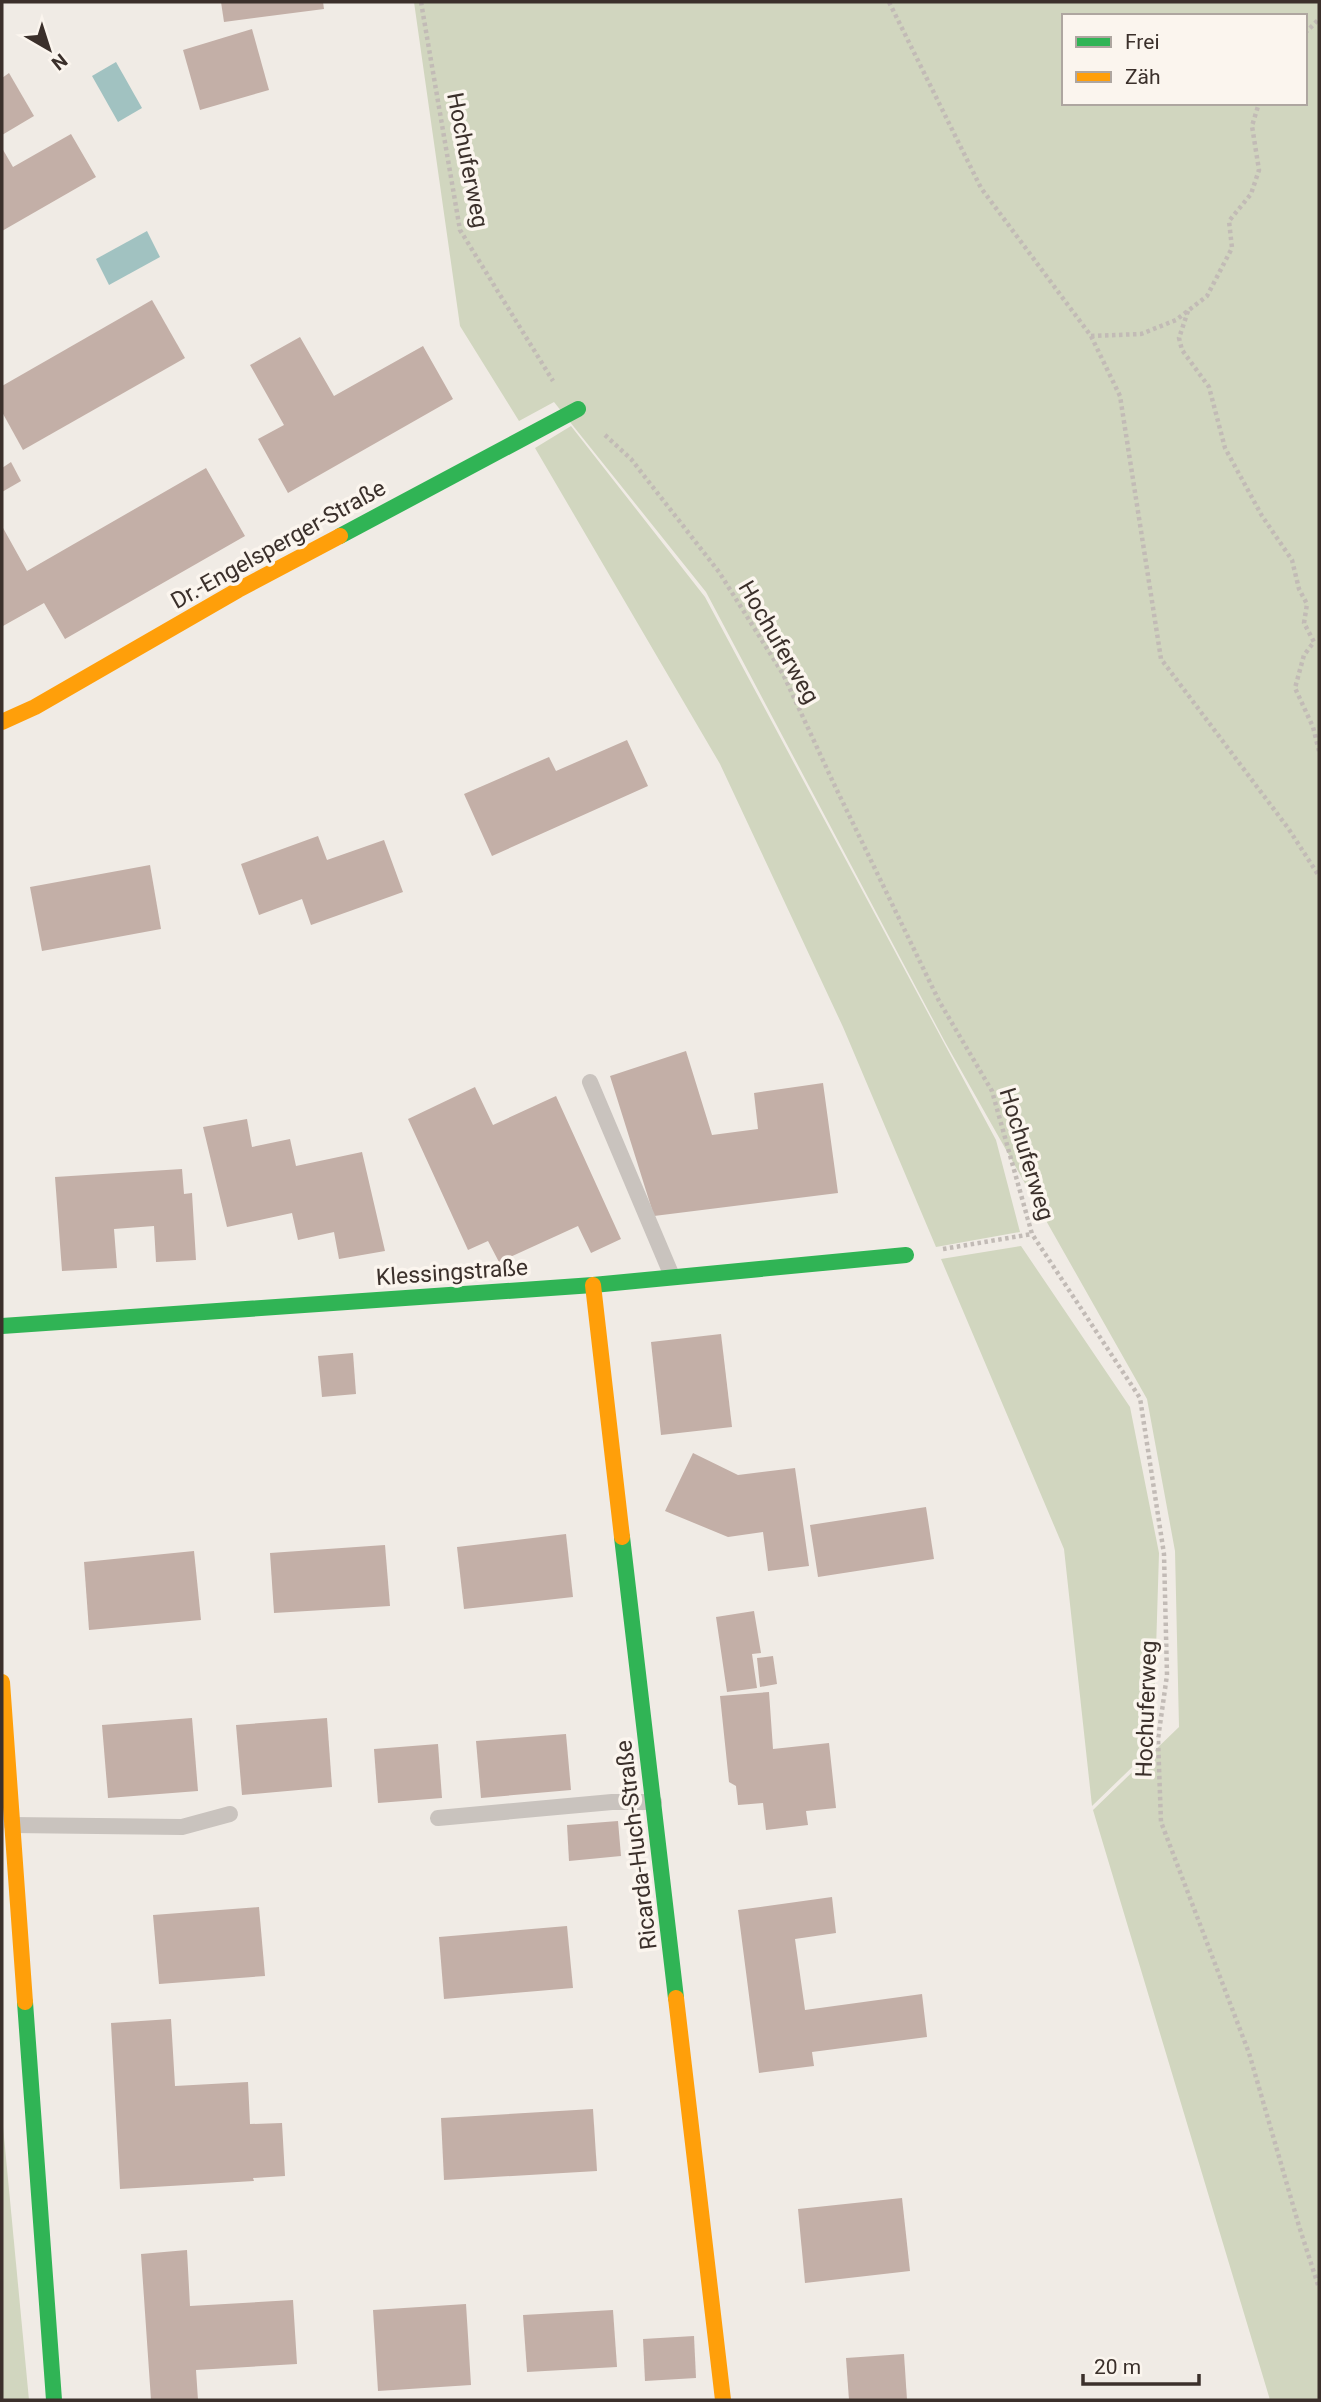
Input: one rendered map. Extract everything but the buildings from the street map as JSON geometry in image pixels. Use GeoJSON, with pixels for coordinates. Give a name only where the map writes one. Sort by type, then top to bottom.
{"type":"FeatureCollection","features":[{"type":"Feature","properties":{"kind":"street","name":"Dr.-Engelsperger-Straße"},"geometry":{"type":"LineString","coordinates":[[2,722],[35,707],[238,590],[578,409]]}},
{"type":"Feature","properties":{"kind":"street","name":"Klessingstraße"},"geometry":{"type":"LineString","coordinates":[[2,1326],[593,1285],[906,1255]]}},
{"type":"Feature","properties":{"kind":"street","name":"Ricarda-Huch-Straße"},"geometry":{"type":"LineString","coordinates":[[593,1285],[723,2400]]}},
{"type":"Feature","properties":{"kind":"street"},"geometry":{"type":"LineString","coordinates":[[2,1682],[54,2400]]}},
{"type":"Feature","properties":{"kind":"lane"},"geometry":{"type":"LineString","coordinates":[[590,1082],[673,1277]]}},
{"type":"Feature","properties":{"kind":"lane"},"geometry":{"type":"LineString","coordinates":[[438,1818],[612,1802],[654,1802]]}},
{"type":"Feature","properties":{"kind":"lane"},"geometry":{"type":"LineString","coordinates":[[12,1825],[182,1827],[230,1814]]}},
{"type":"Feature","properties":{"kind":"lane"},"geometry":{"type":"LineString","coordinates":[[2,1938],[20,1936]]}},
{"type":"Feature","properties":{"kind":"path","name":"Hochuferweg"},"geometry":{"type":"LineString","coordinates":[[421,2],[460,230],[555,383],[578,409],[631,459],[719,572],[783,674],[832,782],[939,1001],[992,1091],[1032,1234],[1140,1398],[1164,1554],[1167,1675],[1158,1739],[1161,1822],[1249,2053],[1298,2226],[1319,2288]]}},
{"type":"Feature","properties":{"kind":"path"},"geometry":{"type":"LineString","coordinates":[[889,2],[981,188],[1091,336],[1120,396],[1161,659],[1288,828],[1319,876]]}},
{"type":"Feature","properties":{"kind":"path"},"geometry":{"type":"LineString","coordinates":[[1091,336],[1141,334],[1176,320],[1207,296],[1233,248],[1229,221],[1251,194],[1259,170],[1252,126],[1258,105]]}},
{"type":"Feature","properties":{"kind":"path"},"geometry":{"type":"LineString","coordinates":[[1188,311],[1179,338],[1182,350],[1209,387],[1225,448],[1262,516],[1292,560],[1299,589],[1307,604],[1304,623],[1314,642],[1304,655],[1295,688],[1319,751]]}},
{"type":"Feature","properties":{"kind":"path"},"geometry":{"type":"LineString","coordinates":[[1312,727],[1319,721]]}},
{"type":"Feature","properties":{"kind":"path"},"geometry":{"type":"LineString","coordinates":[[906,1255],[1032,1234]]}},
{"type":"Feature","properties":{"kind":"green space"},"geometry":{"type":"Polygon","coordinates":[[[414,2],[1319,2],[1319,2400],[1270,2400],[1093,1810],[1179,1727],[1175,1551],[1147,1399],[945,1042],[706,592],[554,402],[519,421],[460,326],[414,2]]]}},
{"type":"Feature","properties":{"kind":"green space"},"geometry":{"type":"Polygon","coordinates":[[[571,426],[705,597],[996,1140],[1020,1232],[936,1247],[843,1027],[720,764],[535,448],[571,426]]]}},
{"type":"Feature","properties":{"kind":"green space"},"geometry":{"type":"Polygon","coordinates":[[[1021,1246],[1130,1407],[1159,1553],[1153,1747],[1092,1806],[1064,1549],[941,1259],[1021,1246]]]}},
{"type":"Feature","properties":{"kind":"green space"},"geometry":{"type":"Polygon","coordinates":[[[2,2116],[29,2400],[2,2400],[2,2116]]]}},
{"type":"Feature","properties":{"kind":"water"},"geometry":{"type":"Polygon","coordinates":[[[116,62],[142,108],[118,122],[92,76],[116,62]]]}},
{"type":"Feature","properties":{"kind":"water"},"geometry":{"type":"Polygon","coordinates":[[[147,231],[160,257],[109,285],[96,259],[147,231]]]}},
{"type":"Feature","properties":{"kind":"traffic: fast"},"geometry":{"type":"LineString","coordinates":[[340,536],[578,409]]}},
{"type":"Feature","properties":{"kind":"traffic: fast"},"geometry":{"type":"LineString","coordinates":[[2,1326],[593,1285],[906,1255]]}},
{"type":"Feature","properties":{"kind":"traffic: fast"},"geometry":{"type":"LineString","coordinates":[[622,1537],[676,1998]]}},
{"type":"Feature","properties":{"kind":"traffic: fast"},"geometry":{"type":"LineString","coordinates":[[25,2002],[54,2400]]}},
{"type":"Feature","properties":{"kind":"traffic: slow"},"geometry":{"type":"LineString","coordinates":[[2,722],[35,707],[238,590],[340,536]]}},
{"type":"Feature","properties":{"kind":"traffic: slow"},"geometry":{"type":"LineString","coordinates":[[593,1285],[622,1537]]}},
{"type":"Feature","properties":{"kind":"traffic: slow"},"geometry":{"type":"LineString","coordinates":[[2,1682],[25,2002]]}},
{"type":"Feature","properties":{"kind":"traffic: slow"},"geometry":{"type":"LineString","coordinates":[[676,1998],[723,2400]]}}]}
